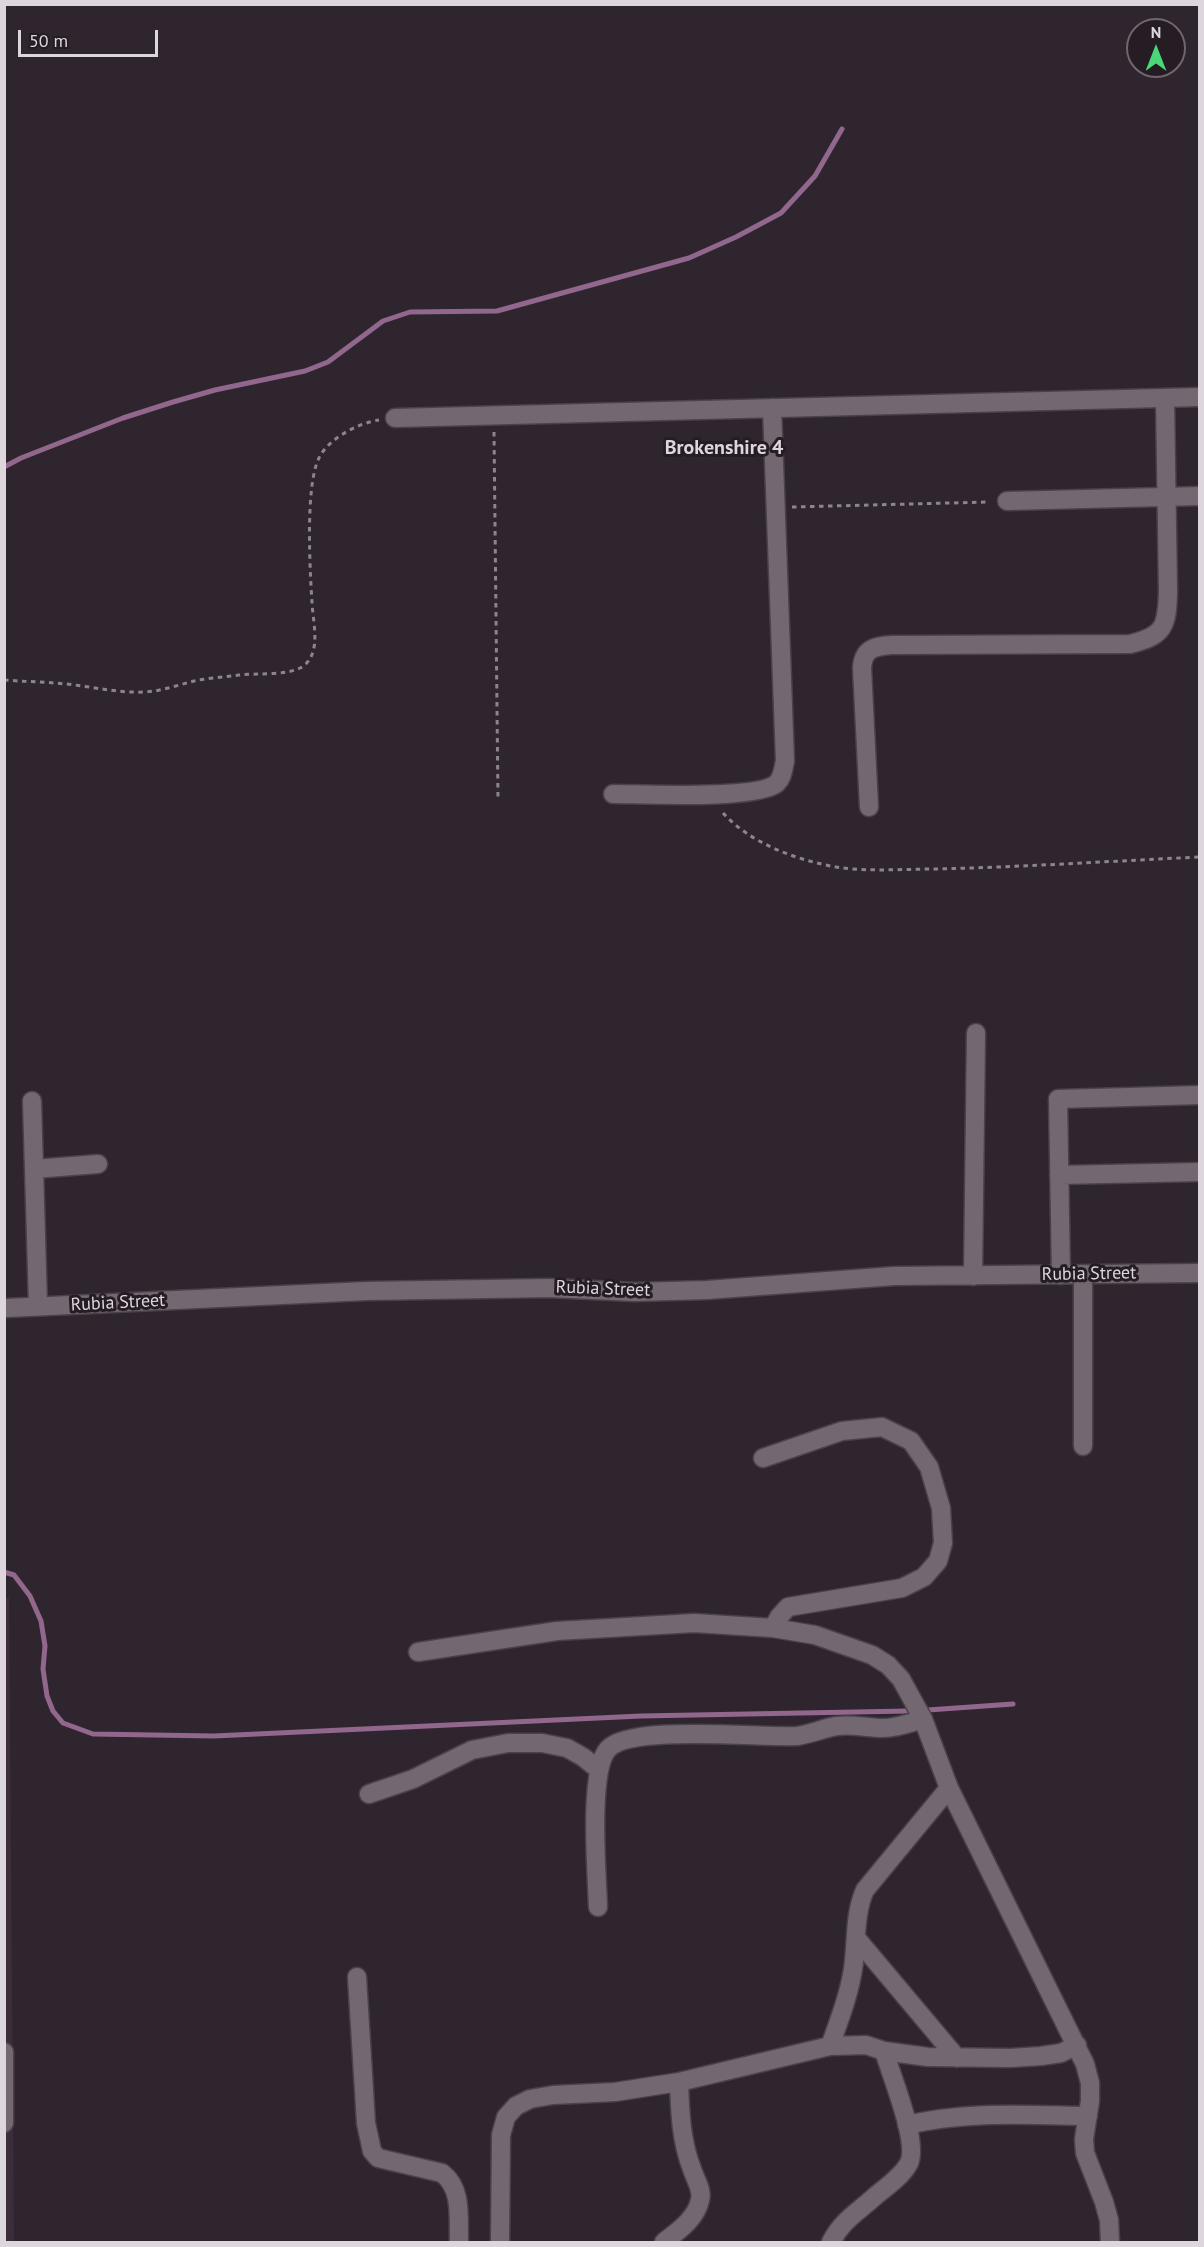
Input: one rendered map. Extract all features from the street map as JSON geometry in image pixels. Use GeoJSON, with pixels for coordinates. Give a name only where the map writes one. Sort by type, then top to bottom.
{"type":"FeatureCollection","features":[{"type":"Feature","properties":{"kind":"street"},"geometry":{"type":"LineString","coordinates":[[395,418],[1200,397]]}},
{"type":"Feature","properties":{"kind":"street"},"geometry":{"type":"LineString","coordinates":[[869,807],[862,668],[867,651],[878,646],[892,645],[1130,644],[1149,640],[1162,628],[1167,614],[1165,398]]}},
{"type":"Feature","properties":{"kind":"street"},"geometry":{"type":"LineString","coordinates":[[613,794],[739,793],[762,790],[776,783],[782,774],[785,761],[772,408]]}},
{"type":"Feature","properties":{"kind":"street"},"geometry":{"type":"LineString","coordinates":[[1007,501],[1200,496]]}},
{"type":"Feature","properties":{"kind":"street"},"geometry":{"type":"LineString","coordinates":[[973,1276],[976,1033]]}},
{"type":"Feature","properties":{"kind":"street"},"geometry":{"type":"LineString","coordinates":[[1061,1275],[1058,1098],[1200,1095]]}},
{"type":"Feature","properties":{"kind":"street"},"geometry":{"type":"LineString","coordinates":[[32,1101],[38,1306]]}},
{"type":"Feature","properties":{"kind":"street"},"geometry":{"type":"LineString","coordinates":[[34,1169],[98,1164]]}},
{"type":"Feature","properties":{"kind":"street"},"geometry":{"type":"LineString","coordinates":[[1059,1175],[1200,1172]]}},
{"type":"Feature","properties":{"kind":"street","name":"Rubia Street"},"geometry":{"type":"LineString","coordinates":[[7,1308],[344,1292],[492,1288],[635,1292],[707,1290],[837,1279],[1200,1273]]}},
{"type":"Feature","properties":{"kind":"street"},"geometry":{"type":"LineString","coordinates":[[1083,1275],[1083,1446]]}},
{"type":"Feature","properties":{"kind":"street"},"geometry":{"type":"LineString","coordinates":[[763,1458],[842,1431],[882,1427],[911,1441],[929,1467],[941,1508],[943,1543],[938,1561],[924,1577],[902,1588],[788,1607],[779,1617],[773,1629]]}},
{"type":"Feature","properties":{"kind":"street"},"geometry":{"type":"LineString","coordinates":[[418,1652],[557,1631],[694,1623],[773,1629],[815,1635],[872,1655],[888,1665],[901,1679],[923,1719],[949,1788],[1077,2045],[1089,2083],[1090,2101],[1084,2139],[1085,2153],[1104,2202],[1110,2242]]}},
{"type":"Feature","properties":{"kind":"street"},"geometry":{"type":"LineString","coordinates":[[598,1907],[596,1801],[598,1769],[608,1749],[622,1741],[633,1739],[723,1733],[800,1736],[837,1726],[860,1725],[886,1728],[923,1719]]}},
{"type":"Feature","properties":{"kind":"street"},"geometry":{"type":"LineString","coordinates":[[369,1794],[413,1779],[472,1750],[508,1743],[542,1743],[567,1748],[598,1769]]}},
{"type":"Feature","properties":{"kind":"street"},"geometry":{"type":"LineString","coordinates":[[830,2046],[852,1973],[859,1903],[865,1890],[949,1788]]}},
{"type":"Feature","properties":{"kind":"street"},"geometry":{"type":"LineString","coordinates":[[857,1939],[957,2058]]}},
{"type":"Feature","properties":{"kind":"street"},"geometry":{"type":"LineString","coordinates":[[357,1977],[366,2122],[372,2151],[378,2158],[442,2173],[449,2178],[458,2195],[459,2242]]}},
{"type":"Feature","properties":{"kind":"street"},"geometry":{"type":"LineString","coordinates":[[500,2242],[501,2135],[506,2117],[516,2106],[530,2099],[553,2095],[615,2092],[679,2082],[830,2046],[866,2045],[884,2051],[957,2058],[1041,2056],[1061,2053],[1077,2045]]}},
{"type":"Feature","properties":{"kind":"street"},"geometry":{"type":"LineString","coordinates":[[831,2242],[848,2217],[865,2205],[907,2166],[911,2145],[907,2125],[884,2051]]}},
{"type":"Feature","properties":{"kind":"street"},"geometry":{"type":"LineString","coordinates":[[4,2052],[4,2123]]}},
{"type":"Feature","properties":{"kind":"street"},"geometry":{"type":"LineString","coordinates":[[664,2242],[685,2226],[695,2213],[701,2199],[699,2186],[689,2163],[681,2133],[679,2082]]}},
{"type":"Feature","properties":{"kind":"street"},"geometry":{"type":"LineString","coordinates":[[907,2125],[932,2119],[974,2115],[1088,2116]]}},
{"type":"Feature","properties":{"kind":"path"},"geometry":{"type":"LineString","coordinates":[[494,416],[498,800]]}},
{"type":"Feature","properties":{"kind":"path"},"geometry":{"type":"LineString","coordinates":[[4,680],[80,685],[120,692],[146,692],[196,681],[243,675],[264,675],[301,667],[312,656],[315,642],[310,501],[313,475],[319,457],[349,430],[374,421],[395,418]]}},
{"type":"Feature","properties":{"kind":"path"},"geometry":{"type":"LineString","coordinates":[[775,507],[1007,501]]}},
{"type":"Feature","properties":{"kind":"path"},"geometry":{"type":"LineString","coordinates":[[706,794],[736,828],[775,848],[836,867],[872,870],[961,868],[1200,857]]}},
{"type":"Feature","properties":{"kind":"shaded area"},"geometry":{"type":"Polygon","coordinates":[[[4,1598],[9,1598],[14,2242],[4,2242],[4,1598]]]}},
{"type":"Feature","properties":{"kind":"waterway"},"geometry":{"type":"LineString","coordinates":[[4,467],[21,458],[123,418],[173,402],[215,390],[305,371],[328,362],[383,321],[410,312],[497,311],[689,258],[781,213],[815,176],[842,129]]}},
{"type":"Feature","properties":{"kind":"waterway"},"geometry":{"type":"LineString","coordinates":[[4,1572],[14,1575],[30,1596],[41,1621],[45,1646],[43,1669],[47,1696],[53,1711],[63,1723],[93,1734],[214,1736],[641,1716],[908,1711]]}},
{"type":"Feature","properties":{"kind":"waterway"},"geometry":{"type":"LineString","coordinates":[[928,1710],[1013,1704]]}},
{"type":"Feature","properties":{"kind":"district","name":"Brokenshire 4"},"geometry":{"type":"Point","coordinates":[724,448]}}]}
